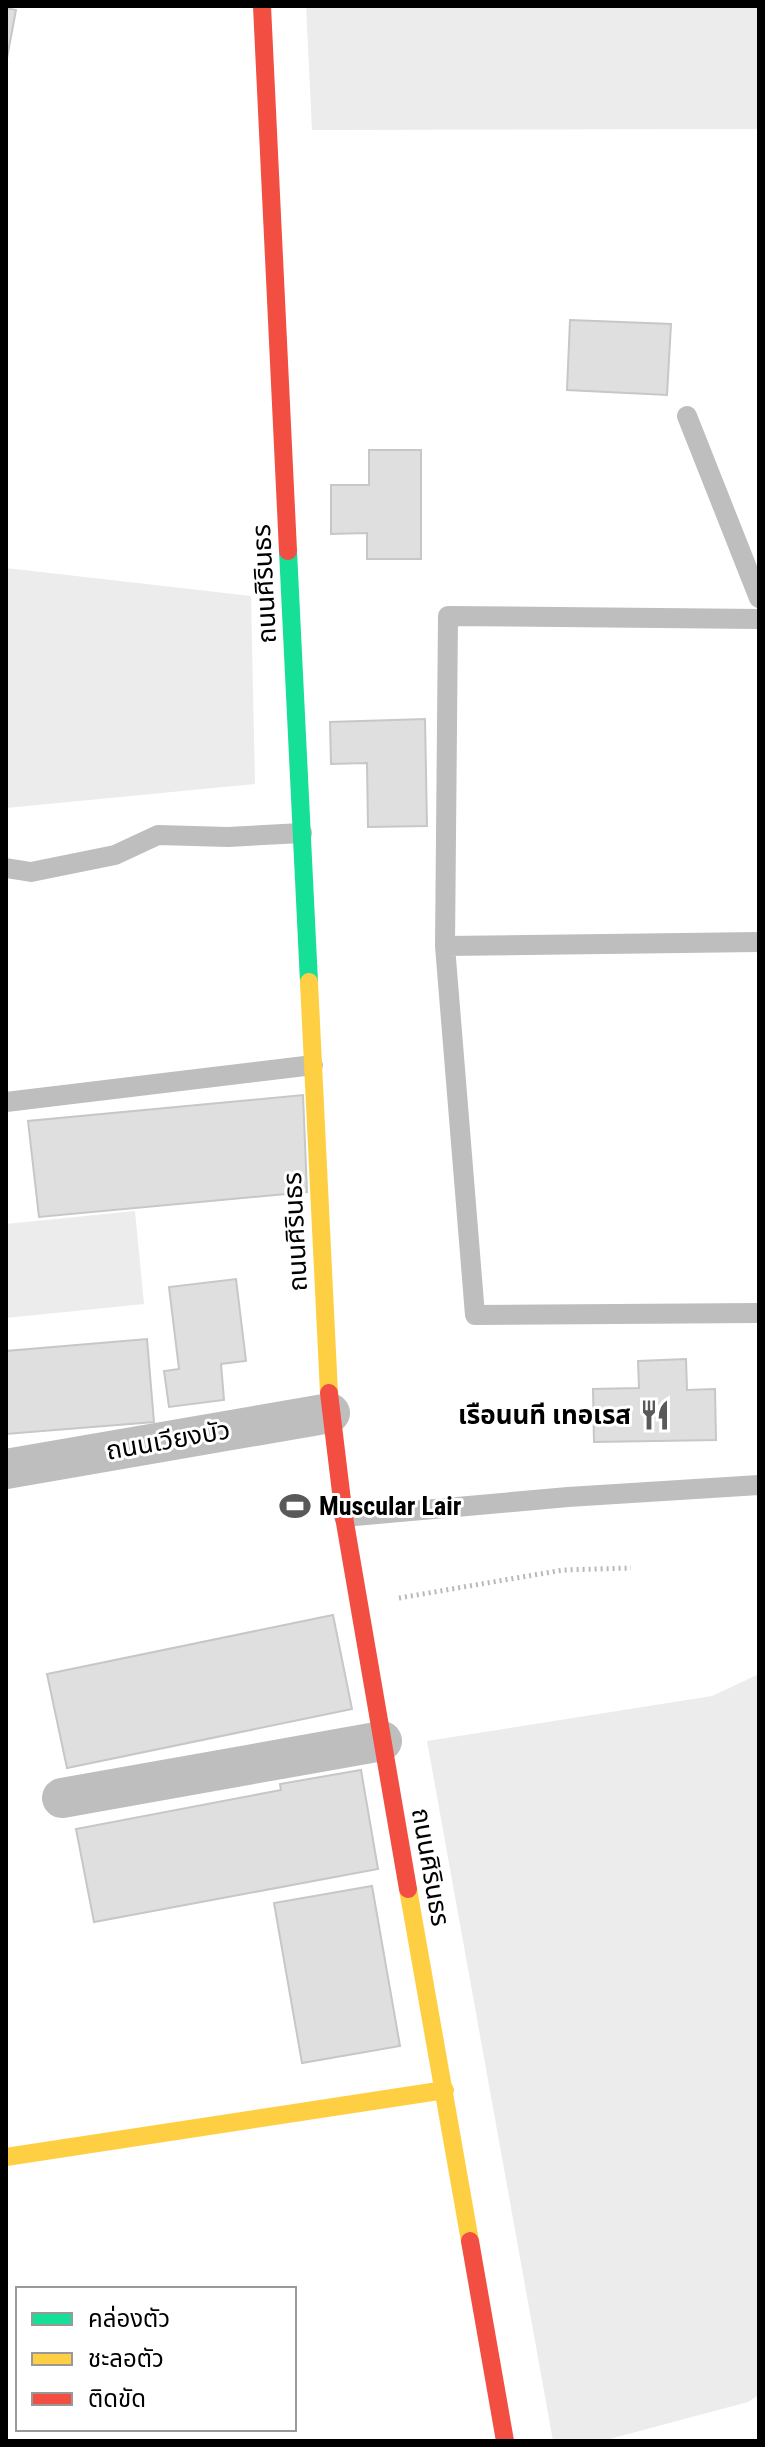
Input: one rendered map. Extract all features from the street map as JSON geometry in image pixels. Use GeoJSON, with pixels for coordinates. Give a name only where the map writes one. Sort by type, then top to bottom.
{"type":"FeatureCollection","features":[{"type":"Feature","properties":{"kind":"street","name":"ถนนศิรินธร"},"geometry":{"type":"LineString","coordinates":[[262,6],[330,1413],[344,1517],[382,1741],[505,2441]]}},
{"type":"Feature","properties":{"kind":"street","name":"ถนนเวียงบัว"},"geometry":{"type":"LineString","coordinates":[[6,1469],[330,1413]]}},
{"type":"Feature","properties":{"kind":"street"},"geometry":{"type":"LineString","coordinates":[[62,1798],[382,1741]]}},
{"type":"Feature","properties":{"kind":"street"},"geometry":{"type":"LineString","coordinates":[[6,2157],[445,2090]]}},
{"type":"Feature","properties":{"kind":"lane"},"geometry":{"type":"LineString","coordinates":[[687,416],[759,598]]}},
{"type":"Feature","properties":{"kind":"lane"},"geometry":{"type":"LineString","coordinates":[[759,619],[448,616],[445,946],[475,1315],[759,1313]]}},
{"type":"Feature","properties":{"kind":"lane"},"geometry":{"type":"LineString","coordinates":[[6,868],[31,872],[115,855],[158,835],[228,837],[302,833]]}},
{"type":"Feature","properties":{"kind":"lane"},"geometry":{"type":"LineString","coordinates":[[445,946],[759,942]]}},
{"type":"Feature","properties":{"kind":"lane"},"geometry":{"type":"LineString","coordinates":[[6,1102],[313,1065]]}},
{"type":"Feature","properties":{"kind":"lane"},"geometry":{"type":"LineString","coordinates":[[344,1517],[568,1497],[759,1485]]}},
{"type":"Feature","properties":{"kind":"path"},"geometry":{"type":"LineString","coordinates":[[359,1605],[563,1570],[631,1568]]}},
{"type":"Feature","properties":{"kind":"shaded area"},"geometry":{"type":"Polygon","coordinates":[[[306,6],[759,6],[759,129],[312,130],[306,6]]]}},
{"type":"Feature","properties":{"kind":"shaded area"},"geometry":{"type":"Polygon","coordinates":[[[6,568],[251,596],[255,784],[6,808],[6,568]]]}},
{"type":"Feature","properties":{"kind":"shaded area"},"geometry":{"type":"Polygon","coordinates":[[[135,1211],[144,1304],[6,1318],[6,1224],[135,1211]]]}},
{"type":"Feature","properties":{"kind":"shaded area"},"geometry":{"type":"Polygon","coordinates":[[[759,1674],[759,2395],[748,2402],[602,2441],[553,2441],[427,1741],[712,1696],[759,1674]]]}},
{"type":"Feature","properties":{"kind":"building"},"geometry":{"type":"Polygon","coordinates":[[[6,8],[16,10],[7,58],[6,58],[6,8]]]}},
{"type":"Feature","properties":{"kind":"building"},"geometry":{"type":"Polygon","coordinates":[[[570,320],[671,324],[667,395],[567,390],[570,320]]]}},
{"type":"Feature","properties":{"kind":"building"},"geometry":{"type":"Polygon","coordinates":[[[369,450],[421,450],[421,559],[367,559],[367,533],[331,534],[331,485],[369,485],[369,450]]]}},
{"type":"Feature","properties":{"kind":"building"},"geometry":{"type":"Polygon","coordinates":[[[425,719],[427,826],[368,827],[367,763],[331,764],[330,722],[425,719]]]}},
{"type":"Feature","properties":{"kind":"building"},"geometry":{"type":"Polygon","coordinates":[[[303,1095],[307,1192],[39,1217],[28,1121],[303,1095]]]}},
{"type":"Feature","properties":{"kind":"building"},"geometry":{"type":"Polygon","coordinates":[[[236,1279],[246,1361],[221,1364],[224,1400],[169,1407],[164,1371],[179,1369],[169,1287],[236,1279]]]}},
{"type":"Feature","properties":{"kind":"building"},"geometry":{"type":"Polygon","coordinates":[[[147,1339],[154,1422],[6,1434],[6,1351],[147,1339]]]}},
{"type":"Feature","properties":{"kind":"building","name":"เรือนนที เทอเรส"},"geometry":{"type":"Polygon","coordinates":[[[686,1359],[687,1390],[715,1389],[716,1440],[594,1442],[593,1389],[639,1388],[638,1361],[686,1359]]]}},
{"type":"Feature","properties":{"kind":"building"},"geometry":{"type":"Polygon","coordinates":[[[333,1615],[352,1709],[67,1768],[47,1674],[333,1615]]]}},
{"type":"Feature","properties":{"kind":"building"},"geometry":{"type":"Polygon","coordinates":[[[361,1770],[378,1869],[94,1922],[76,1829],[281,1790],[280,1784],[361,1770]]]}},
{"type":"Feature","properties":{"kind":"building"},"geometry":{"type":"Polygon","coordinates":[[[372,1886],[400,2046],[302,2063],[274,1903],[372,1886]]]}},
{"type":"Feature","properties":{"kind":"traffic: fast"},"geometry":{"type":"LineString","coordinates":[[288,551],[309,982]]}},
{"type":"Feature","properties":{"kind":"traffic: slow"},"geometry":{"type":"LineString","coordinates":[[309,982],[329,1393]]}},
{"type":"Feature","properties":{"kind":"traffic: slow"},"geometry":{"type":"LineString","coordinates":[[408,1889],[470,2241]]}},
{"type":"Feature","properties":{"kind":"traffic: slow"},"geometry":{"type":"LineString","coordinates":[[6,2157],[445,2090]]}},
{"type":"Feature","properties":{"kind":"traffic: jam"},"geometry":{"type":"LineString","coordinates":[[262,6],[288,551]]}},
{"type":"Feature","properties":{"kind":"traffic: jam"},"geometry":{"type":"LineString","coordinates":[[329,1393],[344,1517],[408,1889]]}},
{"type":"Feature","properties":{"kind":"traffic: jam"},"geometry":{"type":"LineString","coordinates":[[470,2241],[505,2441]]}},
{"type":"Feature","properties":{"kind":"place","name":"เรือนนที เทอเรส"},"geometry":{"type":"Point","coordinates":[655,1415]}},
{"type":"Feature","properties":{"kind":"place","name":"Muscular Lair"},"geometry":{"type":"Point","coordinates":[295,1506]}}]}
